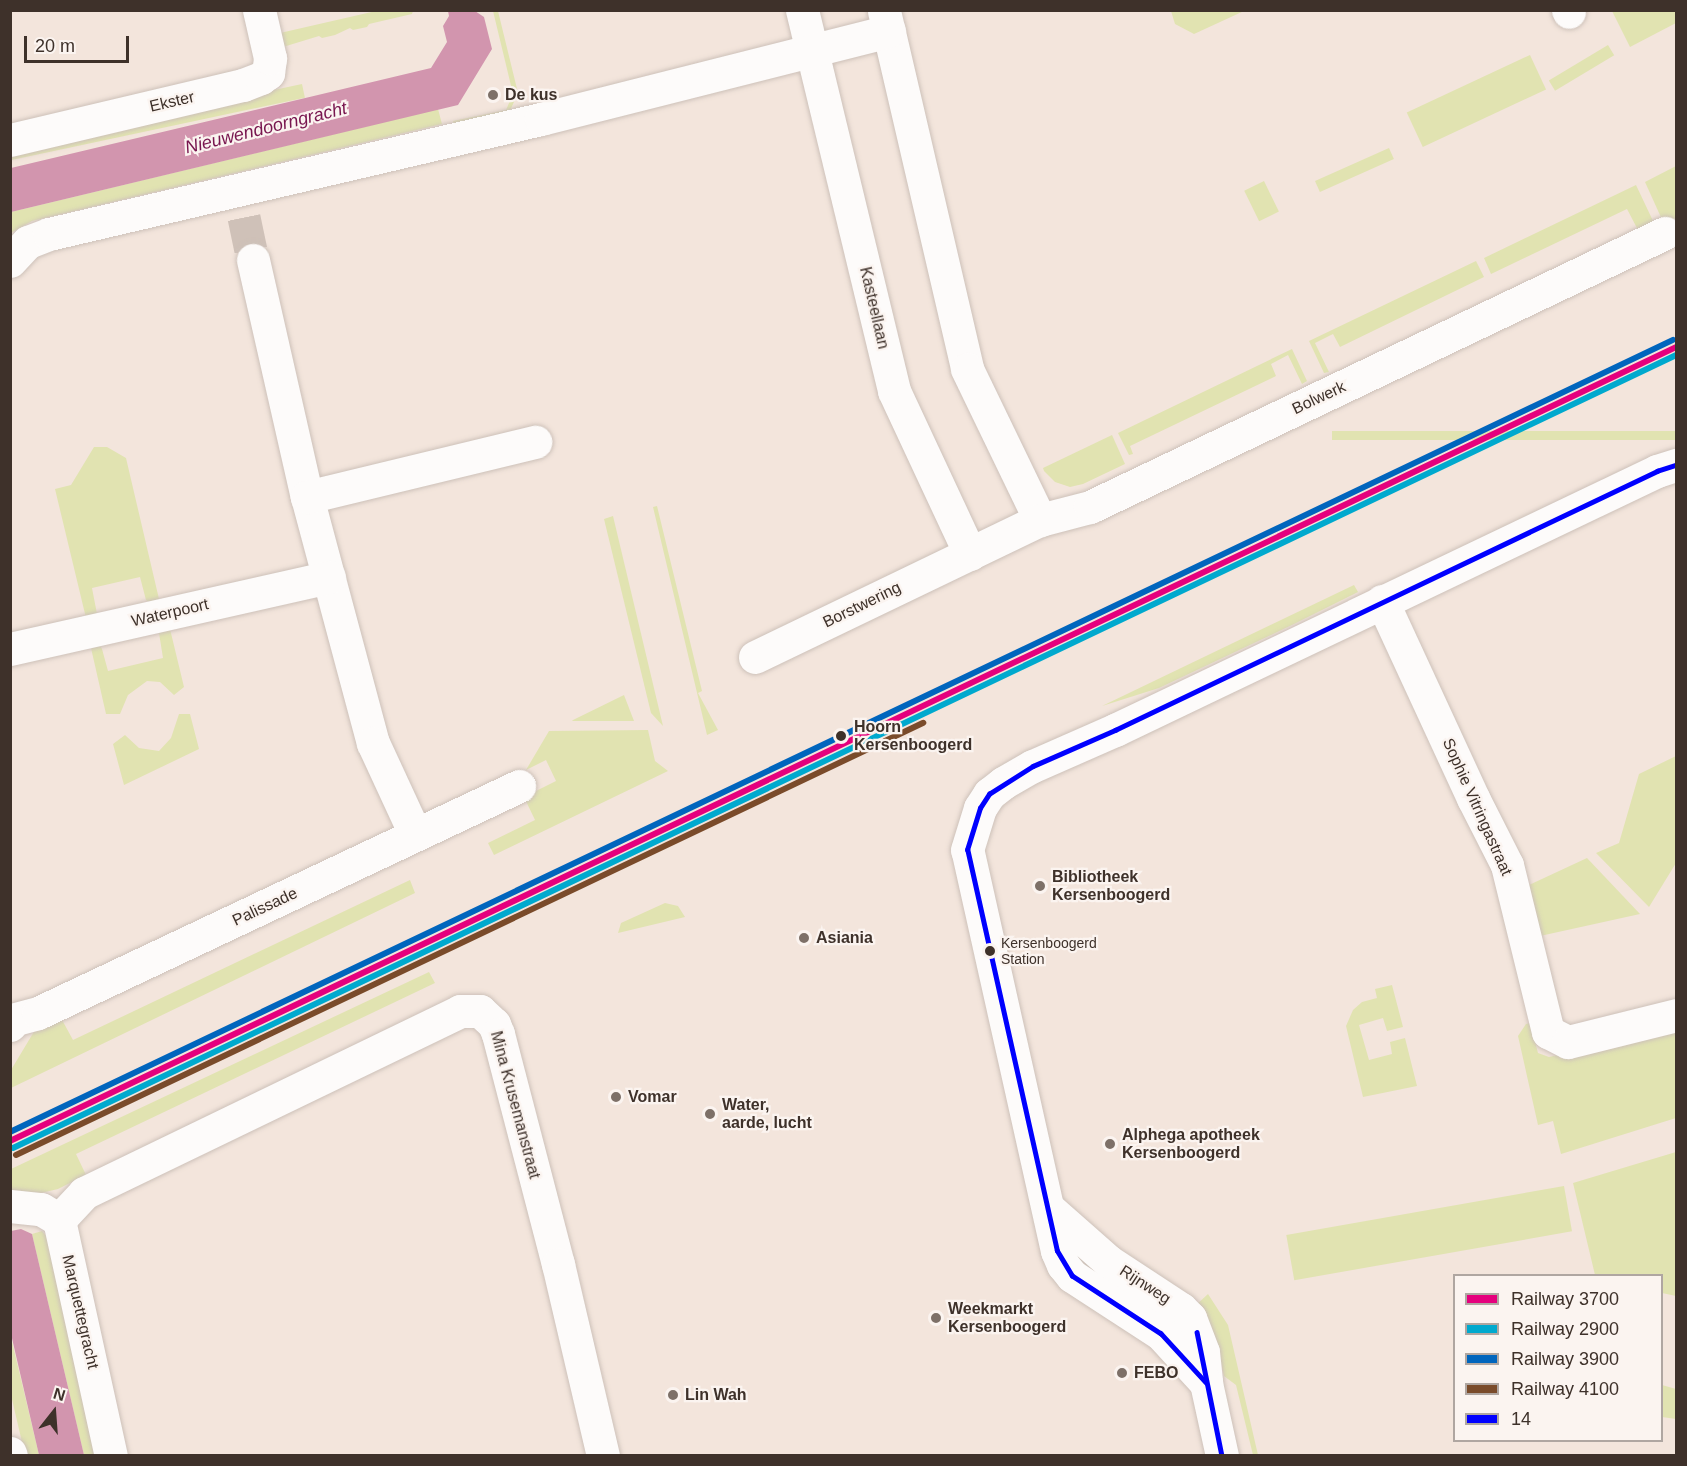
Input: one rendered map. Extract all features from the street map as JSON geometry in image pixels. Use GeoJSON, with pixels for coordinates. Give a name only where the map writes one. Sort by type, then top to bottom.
{"type":"FeatureCollection","features":[{"type":"Feature","properties":{"kind":"street","name":"Ekster"},"geometry":{"type":"LineString","coordinates":[[10,140],[243,85],[261,78],[268,73],[270,58],[259,10]]}},
{"type":"Feature","properties":{"kind":"street","name":"Kasteellaan"},"geometry":{"type":"LineString","coordinates":[[802,10],[894,392],[970,554]]}},
{"type":"Feature","properties":{"kind":"street"},"geometry":{"type":"LineString","coordinates":[[10,261],[28,242],[49,234],[240,203],[541,118],[812,50],[886,21],[967,369],[1040,520]]}},
{"type":"Feature","properties":{"kind":"street","name":"Bolwerk"},"geometry":{"type":"LineString","coordinates":[[970,554],[1040,520],[1090,507],[1665,233]]}},
{"type":"Feature","properties":{"kind":"street"},"geometry":{"type":"LineString","coordinates":[[254,260],[307,496],[373,743],[415,834]]}},
{"type":"Feature","properties":{"kind":"street"},"geometry":{"type":"LineString","coordinates":[[307,496],[536,442]]}},
{"type":"Feature","properties":{"kind":"street","name":"Rijnweg"},"geometry":{"type":"LineString","coordinates":[[1222,1455],[1206,1383],[1203,1352],[1196,1328],[1190,1318],[1181,1309],[1108,1261],[1049,1209],[967,850],[980,808],[989,794],[1033,766],[1115,730],[1657,471],[1677,465]]}},
{"type":"Feature","properties":{"kind":"street","name":"Borstwering"},"geometry":{"type":"LineString","coordinates":[[755,657],[970,554]]}},
{"type":"Feature","properties":{"kind":"street","name":"Waterpoort"},"geometry":{"type":"LineString","coordinates":[[10,649],[329,577]]}},
{"type":"Feature","properties":{"kind":"street","name":"Sophie Vitringastraat"},"geometry":{"type":"LineString","coordinates":[[1382,601],[1473,798],[1507,865],[1548,1032],[1568,1042],[1677,1015]]}},
{"type":"Feature","properties":{"kind":"street","name":"Palissade"},"geometry":{"type":"LineString","coordinates":[[11,1020],[38,1013],[519,786]]}},
{"type":"Feature","properties":{"kind":"street","name":"Mina Krusemanstraat"},"geometry":{"type":"LineString","coordinates":[[59,1220],[84,1192],[460,1011],[480,1011],[494,1024],[498,1034],[558,1264],[603,1455]]}},
{"type":"Feature","properties":{"kind":"street"},"geometry":{"type":"LineString","coordinates":[[10,1206],[41,1209],[59,1220]]}},
{"type":"Feature","properties":{"kind":"street","name":"Marquettegracht"},"geometry":{"type":"LineString","coordinates":[[59,1220],[111,1455]]}},
{"type":"Feature","properties":{"kind":"green space"},"geometry":{"type":"Polygon","coordinates":[[[1171,10],[1244,11],[1194,34],[1175,24],[1171,10]]]}},
{"type":"Feature","properties":{"kind":"green space"},"geometry":{"type":"Polygon","coordinates":[[[376,11],[413,11],[412,14],[369,24],[367,27],[353,30],[350,28],[335,35],[322,38],[319,36],[283,47],[280,33],[376,11]]]}},
{"type":"Feature","properties":{"kind":"green space"},"geometry":{"type":"Polygon","coordinates":[[[493,11],[498,11],[518,93],[509,113],[454,126],[453,121],[506,110],[513,94],[493,11]]]}},
{"type":"Feature","properties":{"kind":"green space"},"geometry":{"type":"Polygon","coordinates":[[[1612,11],[1676,11],[1676,23],[1630,47],[1612,11]]]}},
{"type":"Feature","properties":{"kind":"green space"},"geometry":{"type":"Polygon","coordinates":[[[1608,45],[1614,55],[1555,91],[1549,81],[1608,45]]]}},
{"type":"Feature","properties":{"kind":"green space"},"geometry":{"type":"Polygon","coordinates":[[[1530,55],[1546,89],[1423,147],[1407,112],[1530,55]]]}},
{"type":"Feature","properties":{"kind":"green space"},"geometry":{"type":"Polygon","coordinates":[[[302,84],[305,98],[11,160],[10,146],[302,84]]]}},
{"type":"Feature","properties":{"kind":"green space"},"geometry":{"type":"Polygon","coordinates":[[[438,109],[442,124],[32,221],[11,233],[11,212],[438,109]]]}},
{"type":"Feature","properties":{"kind":"green space"},"geometry":{"type":"Polygon","coordinates":[[[1389,148],[1394,159],[1320,192],[1315,181],[1389,148]]]}},
{"type":"Feature","properties":{"kind":"green space"},"geometry":{"type":"Polygon","coordinates":[[[1676,166],[1676,218],[1664,224],[1645,182],[1676,166]]]}},
{"type":"Feature","properties":{"kind":"green space"},"geometry":{"type":"Polygon","coordinates":[[[1264,181],[1279,212],[1259,221],[1244,191],[1264,181]]]}},
{"type":"Feature","properties":{"kind":"green space"},"geometry":{"type":"Polygon","coordinates":[[[1636,185],[1654,223],[1638,230],[1627,209],[1491,274],[1484,258],[1636,185]]]}},
{"type":"Feature","properties":{"kind":"green space"},"geometry":{"type":"Polygon","coordinates":[[[1476,261],[1484,277],[1340,347],[1333,334],[1315,343],[1329,372],[1324,373],[1309,341],[1476,261]]]}},
{"type":"Feature","properties":{"kind":"green space"},"geometry":{"type":"Polygon","coordinates":[[[1292,349],[1307,381],[1302,384],[1288,355],[1271,364],[1276,376],[1130,446],[1133,454],[1129,455],[1118,433],[1292,349]]]}},
{"type":"Feature","properties":{"kind":"green space"},"geometry":{"type":"Polygon","coordinates":[[[1332,431],[1676,431],[1676,440],[1332,440],[1332,431]]]}},
{"type":"Feature","properties":{"kind":"green space"},"geometry":{"type":"Polygon","coordinates":[[[1112,435],[1125,464],[1083,484],[1070,487],[1055,482],[1044,471],[1043,468],[1112,435]]]}},
{"type":"Feature","properties":{"kind":"green space"},"geometry":{"type":"Polygon","coordinates":[[[94,447],[107,447],[126,458],[159,599],[149,602],[146,600],[140,577],[92,588],[97,614],[86,618],[55,489],[71,485],[94,447]]]}},
{"type":"Feature","properties":{"kind":"green space"},"geometry":{"type":"Polygon","coordinates":[[[657,506],[702,691],[698,693],[718,730],[707,735],[653,507],[657,506]]]}},
{"type":"Feature","properties":{"kind":"green space"},"geometry":{"type":"Polygon","coordinates":[[[613,516],[663,726],[651,713],[604,519],[613,516]]]}},
{"type":"Feature","properties":{"kind":"green space"},"geometry":{"type":"Polygon","coordinates":[[[1354,585],[1358,592],[1294,624],[1159,688],[1102,706],[1354,585]]]}},
{"type":"Feature","properties":{"kind":"green space"},"geometry":{"type":"Polygon","coordinates":[[[170,629],[184,687],[174,695],[160,682],[147,681],[128,695],[120,714],[106,714],[91,648],[100,646],[108,671],[163,658],[159,633],[170,629]]]}},
{"type":"Feature","properties":{"kind":"green space"},"geometry":{"type":"Polygon","coordinates":[[[624,695],[634,721],[572,721],[573,720],[624,695]]]}},
{"type":"Feature","properties":{"kind":"green space"},"geometry":{"type":"Polygon","coordinates":[[[179,714],[190,714],[199,749],[124,785],[113,744],[125,735],[139,748],[159,751],[171,738],[179,714]]]}},
{"type":"Feature","properties":{"kind":"green space"},"geometry":{"type":"Polygon","coordinates":[[[648,730],[655,761],[668,771],[494,855],[488,843],[535,820],[524,797],[556,781],[546,760],[526,770],[549,731],[648,730]]]}},
{"type":"Feature","properties":{"kind":"green space"},"geometry":{"type":"Polygon","coordinates":[[[1676,756],[1676,863],[1649,907],[1596,853],[1619,843],[1639,774],[1676,756]]]}},
{"type":"Feature","properties":{"kind":"green space"},"geometry":{"type":"Polygon","coordinates":[[[1587,858],[1640,914],[1540,936],[1529,885],[1587,858]]]}},
{"type":"Feature","properties":{"kind":"green space"},"geometry":{"type":"Polygon","coordinates":[[[410,880],[415,893],[11,1088],[11,1070],[35,1030],[61,1018],[73,1040],[410,880]]]}},
{"type":"Feature","properties":{"kind":"green space"},"geometry":{"type":"Polygon","coordinates":[[[665,903],[678,906],[685,917],[618,933],[621,923],[665,903]]]}},
{"type":"Feature","properties":{"kind":"green space"},"geometry":{"type":"Polygon","coordinates":[[[429,972],[435,983],[76,1154],[86,1175],[58,1189],[41,1193],[11,1191],[11,1169],[429,972]]]}},
{"type":"Feature","properties":{"kind":"green space"},"geometry":{"type":"Polygon","coordinates":[[[1392,985],[1403,1027],[1387,1031],[1383,1018],[1359,1025],[1369,1060],[1392,1054],[1390,1042],[1405,1038],[1417,1086],[1363,1097],[1346,1026],[1353,1010],[1362,1002],[1377,998],[1375,989],[1392,985]]]}},
{"type":"Feature","properties":{"kind":"green space"},"geometry":{"type":"Polygon","coordinates":[[[1530,1023],[1538,1053],[1549,1057],[1676,1028],[1676,1118],[1561,1154],[1553,1121],[1538,1125],[1518,1036],[1526,1024],[1530,1023]]]}},
{"type":"Feature","properties":{"kind":"green space"},"geometry":{"type":"Polygon","coordinates":[[[1676,1152],[1676,1296],[1663,1293],[1663,1274],[1595,1274],[1573,1183],[1676,1152]]]}},
{"type":"Feature","properties":{"kind":"green space"},"geometry":{"type":"Polygon","coordinates":[[[1564,1186],[1572,1231],[1294,1280],[1286,1235],[1564,1186]]]}},
{"type":"Feature","properties":{"kind":"green space"},"geometry":{"type":"Polygon","coordinates":[[[42,1231],[48,1238],[98,1455],[84,1455],[32,1234],[42,1231]]]}},
{"type":"Feature","properties":{"kind":"green space"},"geometry":{"type":"Polygon","coordinates":[[[1208,1294],[1228,1325],[1258,1455],[1253,1455],[1236,1385],[1224,1376],[1217,1348],[1195,1306],[1208,1294]]]}},
{"type":"Feature","properties":{"kind":"green space"},"geometry":{"type":"Polygon","coordinates":[[[10,1333],[39,1455],[25,1455],[11,1395],[10,1333]]]}},
{"type":"Feature","properties":{"kind":"green space"},"geometry":{"type":"Polygon","coordinates":[[[1663,1385],[1676,1389],[1676,1419],[1663,1417],[1663,1385]]]}},
{"type":"Feature","properties":{"kind":"water","name":"Nieuwendoorngracht"},"geometry":{"type":"Polygon","coordinates":[[[448,11],[475,11],[484,17],[492,49],[458,105],[11,212],[11,168],[431,68],[447,42],[443,26],[449,16],[448,11]]]}},
{"type":"Feature","properties":{"kind":"water"},"geometry":{"type":"Polygon","coordinates":[[[21,1229],[32,1234],[84,1455],[39,1455],[11,1334],[11,1231],[21,1229]]]}},
{"type":"Feature","properties":{"kind":"tunnel"},"geometry":{"type":"LineString","coordinates":[[244,217],[253,260]]}},
{"type":"Feature","properties":{"kind":"rail line","name":"3900"},"geometry":{"type":"LineString","coordinates":[[10,1132],[1673,340]]}},
{"type":"Feature","properties":{"kind":"rail line","name":"3700"},"geometry":{"type":"LineString","coordinates":[[10,1141],[1676,347]]}},
{"type":"Feature","properties":{"kind":"rail line","name":"2900"},"geometry":{"type":"LineString","coordinates":[[13,1148],[1676,355]]}},
{"type":"Feature","properties":{"kind":"rail line","name":"4100"},"geometry":{"type":"LineString","coordinates":[[16,1155],[923,723]]}},
{"type":"Feature","properties":{"kind":"transit line","name":"14"},"geometry":{"type":"LineString","coordinates":[[1206,1383],[1161,1334],[1072,1276],[1057,1251],[967,850],[980,808],[989,794],[1033,766],[1115,730],[1657,471],[1676,465]]}},
{"type":"Feature","properties":{"kind":"transit line","name":"14"},"geometry":{"type":"LineString","coordinates":[[1197,1332],[1222,1456]]}},
{"type":"Feature","properties":{"kind":"place","name":"De kus"},"geometry":{"type":"Point","coordinates":[493,95]}},
{"type":"Feature","properties":{"kind":"place","name":"Hoorn Kersenboogerd"},"geometry":{"type":"Point","coordinates":[841,736]}},
{"type":"Feature","properties":{"kind":"place","name":"Bibliotheek Kersenboogerd"},"geometry":{"type":"Point","coordinates":[1040,886]}},
{"type":"Feature","properties":{"kind":"place","name":"Asiania"},"geometry":{"type":"Point","coordinates":[804,938]}},
{"type":"Feature","properties":{"kind":"place","name":"Kersenboogerd Station"},"geometry":{"type":"Point","coordinates":[990,951]}},
{"type":"Feature","properties":{"kind":"place","name":"Vomar"},"geometry":{"type":"Point","coordinates":[616,1097]}},
{"type":"Feature","properties":{"kind":"place","name":"Water, aarde, lucht"},"geometry":{"type":"Point","coordinates":[710,1114]}},
{"type":"Feature","properties":{"kind":"place","name":"Alphega apotheek Kersenboogerd"},"geometry":{"type":"Point","coordinates":[1110,1144]}},
{"type":"Feature","properties":{"kind":"place","name":"Weekmarkt Kersenboogerd"},"geometry":{"type":"Point","coordinates":[936,1318]}},
{"type":"Feature","properties":{"kind":"place","name":"FEBO"},"geometry":{"type":"Point","coordinates":[1122,1373]}},
{"type":"Feature","properties":{"kind":"place","name":"Lin Wah"},"geometry":{"type":"Point","coordinates":[673,1395]}}]}
